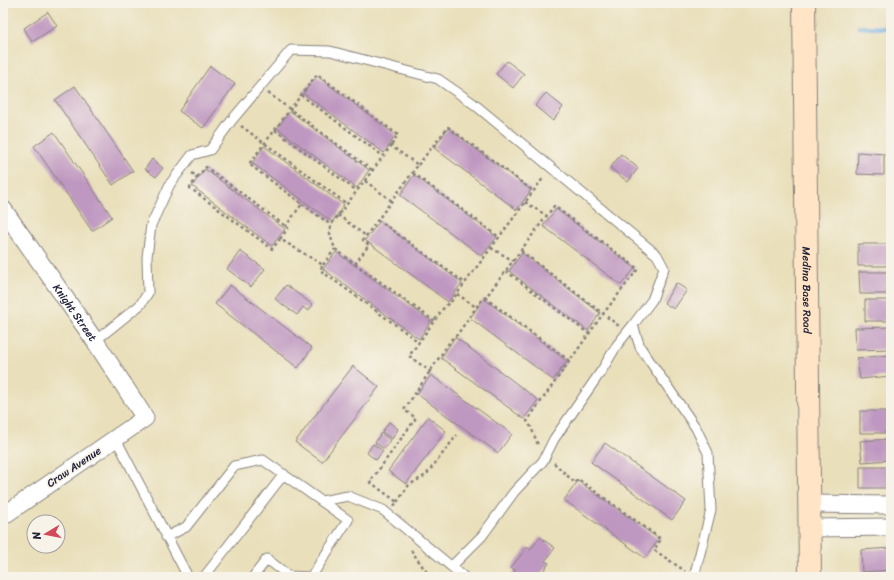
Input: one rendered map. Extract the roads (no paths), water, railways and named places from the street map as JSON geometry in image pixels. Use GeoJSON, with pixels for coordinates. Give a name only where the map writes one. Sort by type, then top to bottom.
{"type":"FeatureCollection","features":[{"type":"Feature","properties":{"kind":"street","name":"Medina Base Road"},"geometry":{"type":"LineString","coordinates":[[804,3],[810,577]]}},
{"type":"Feature","properties":{"kind":"street","name":"Knight Street"},"geometry":{"type":"LineString","coordinates":[[3,209],[95,341],[146,418]]}},
{"type":"Feature","properties":{"kind":"street","name":"Craw Avenue"},"geometry":{"type":"LineString","coordinates":[[3,516],[146,418]]}},
{"type":"Feature","properties":{"kind":"street"},"geometry":{"type":"LineString","coordinates":[[809,504],[891,505]]}},
{"type":"Feature","properties":{"kind":"street"},"geometry":{"type":"LineString","coordinates":[[810,528],[891,527]]}},
{"type":"Feature","properties":{"kind":"lane"},"geometry":{"type":"LineString","coordinates":[[95,341],[140,305],[148,293],[148,257],[151,225],[170,184],[192,155],[210,150],[232,120],[291,50],[330,51],[438,79],[474,104],[657,255],[664,268],[652,300],[554,438],[545,457],[514,492],[482,536],[452,566]]}},
{"type":"Feature","properties":{"kind":"lane"},"geometry":{"type":"LineString","coordinates":[[630,329],[640,347],[696,428],[708,453],[711,510],[691,575]]}},
{"type":"Feature","properties":{"kind":"lane"},"geometry":{"type":"LineString","coordinates":[[116,439],[188,577]]}},
{"type":"Feature","properties":{"kind":"lane"},"geometry":{"type":"LineString","coordinates":[[166,537],[186,527],[234,466],[263,460],[348,520],[311,577],[289,576],[267,559],[253,577]]}},
{"type":"Feature","properties":{"kind":"lane"},"geometry":{"type":"LineString","coordinates":[[204,577],[284,474]]}},
{"type":"Feature","properties":{"kind":"lane"},"geometry":{"type":"LineString","coordinates":[[321,501],[348,496],[383,510],[464,577]]}},
{"type":"Feature","properties":{"kind":"waterway"},"geometry":{"type":"LineString","coordinates":[[859,27],[891,28]]}}]}
